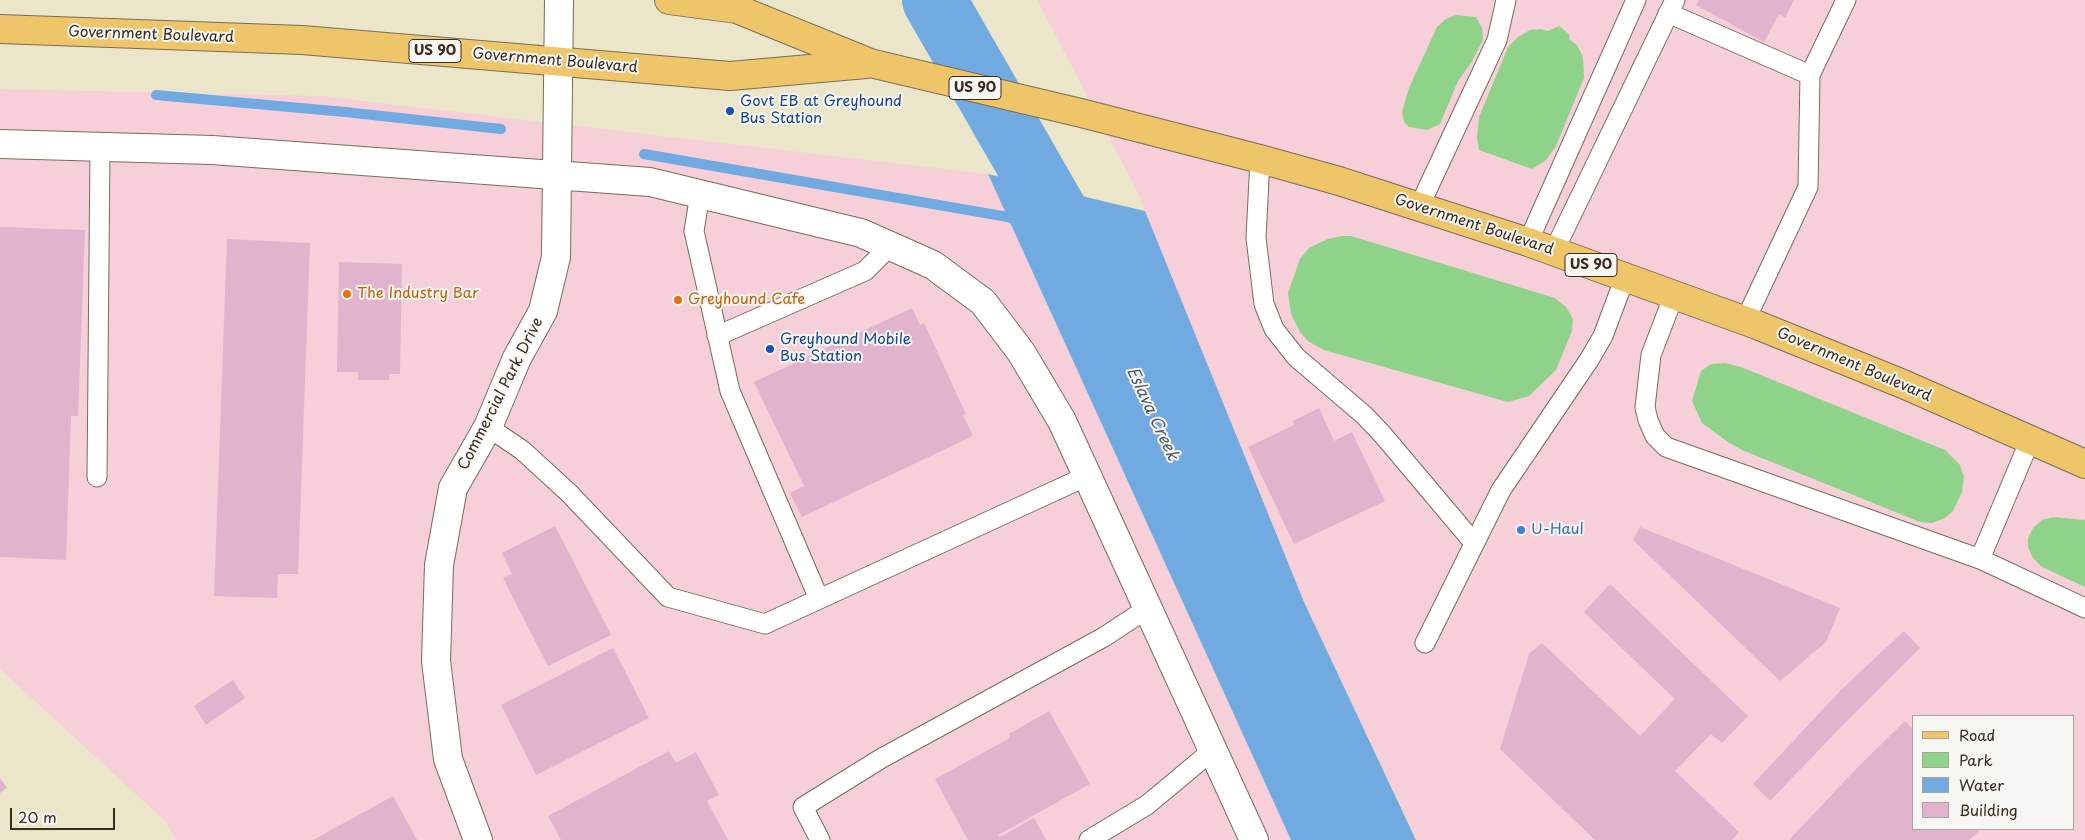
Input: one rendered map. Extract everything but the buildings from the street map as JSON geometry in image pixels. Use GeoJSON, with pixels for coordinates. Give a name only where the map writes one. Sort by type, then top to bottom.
{"type":"FeatureCollection","features":[{"type":"Feature","properties":{"kind":"main road","name":"Government Boulevard"},"geometry":{"type":"LineString","coordinates":[[669,0],[737,9],[870,63],[1081,113],[1260,159],[1339,181],[1528,242],[1745,321],[1903,384],[2085,464]]}},
{"type":"Feature","properties":{"kind":"main road","name":"Government Boulevard"},"geometry":{"type":"LineString","coordinates":[[0,29],[302,40],[730,76],[870,63]]}},
{"type":"Feature","properties":{"kind":"street","name":"Commercial Park Drive"},"geometry":{"type":"LineString","coordinates":[[478,840],[448,759],[436,661],[439,564],[453,488],[488,427],[517,358],[543,311],[556,257],[559,0]]}},
{"type":"Feature","properties":{"kind":"street"},"geometry":{"type":"LineString","coordinates":[[0,144],[212,150],[650,182],[861,233],[933,265],[983,302],[1021,352],[1062,421],[1254,840]]}},
{"type":"Feature","properties":{"kind":"lane"},"geometry":{"type":"LineString","coordinates":[[1419,207],[1497,40],[1506,0]]}},
{"type":"Feature","properties":{"kind":"lane"},"geometry":{"type":"LineString","coordinates":[[1528,242],[1636,0]]}},
{"type":"Feature","properties":{"kind":"lane"},"geometry":{"type":"LineString","coordinates":[[1745,321],[1808,186],[1810,75],[1846,0]]}},
{"type":"Feature","properties":{"kind":"lane"},"geometry":{"type":"LineString","coordinates":[[1554,251],[1672,6],[1810,75]]}},
{"type":"Feature","properties":{"kind":"lane"},"geometry":{"type":"LineString","coordinates":[[97,477],[100,148]]}},
{"type":"Feature","properties":{"kind":"lane"},"geometry":{"type":"LineString","coordinates":[[1260,159],[1256,238],[1264,304],[1274,328],[1296,357],[1364,415],[1383,435],[1474,543]]}},
{"type":"Feature","properties":{"kind":"lane"},"geometry":{"type":"LineString","coordinates":[[700,194],[694,231],[730,391],[819,599]]}},
{"type":"Feature","properties":{"kind":"lane"},"geometry":{"type":"LineString","coordinates":[[717,336],[865,271],[890,246]]}},
{"type":"Feature","properties":{"kind":"lane"},"geometry":{"type":"LineString","coordinates":[[1425,643],[1501,490],[1604,336],[1624,277]]}},
{"type":"Feature","properties":{"kind":"lane"},"geometry":{"type":"LineString","coordinates":[[1674,295],[1651,355],[1645,407],[1655,436],[1666,447],[1980,559],[2085,608]]}},
{"type":"Feature","properties":{"kind":"lane"},"geometry":{"type":"LineString","coordinates":[[488,427],[522,450],[570,493],[668,597],[765,624],[1087,476]]}},
{"type":"Feature","properties":{"kind":"lane"},"geometry":{"type":"LineString","coordinates":[[1980,559],[2030,440]]}},
{"type":"Feature","properties":{"kind":"lane"},"geometry":{"type":"LineString","coordinates":[[820,840],[803,807],[882,758],[1104,637],[1148,608]]}},
{"type":"Feature","properties":{"kind":"lane"},"geometry":{"type":"LineString","coordinates":[[1089,840],[1146,805],[1213,750]]}},
{"type":"Feature","properties":{"kind":"shaded area"},"geometry":{"type":"Polygon","coordinates":[[[1037,0],[2085,0],[2085,840],[1417,840],[1304,602],[1214,396],[1138,193],[1037,0]]]}},
{"type":"Feature","properties":{"kind":"shaded area"},"geometry":{"type":"Polygon","coordinates":[[[0,89],[321,96],[988,174],[1291,840],[176,840],[165,821],[0,669],[0,89]]]}},
{"type":"Feature","properties":{"kind":"green space"},"geometry":{"type":"Polygon","coordinates":[[[1456,15],[1476,17],[1482,28],[1483,40],[1471,63],[1458,81],[1440,124],[1427,130],[1409,127],[1404,122],[1402,112],[1409,88],[1437,27],[1446,19],[1456,15]]]}},
{"type":"Feature","properties":{"kind":"green space"},"geometry":{"type":"Polygon","coordinates":[[[1559,26],[1569,34],[1570,40],[1577,45],[1583,57],[1584,78],[1556,146],[1546,160],[1532,169],[1479,150],[1477,138],[1479,117],[1508,47],[1518,37],[1530,30],[1541,29],[1548,31],[1559,26]]]}},
{"type":"Feature","properties":{"kind":"green space"},"geometry":{"type":"Polygon","coordinates":[[[1351,236],[1555,298],[1566,307],[1573,319],[1572,331],[1556,370],[1529,396],[1508,402],[1324,350],[1308,341],[1300,332],[1291,314],[1288,293],[1300,259],[1309,248],[1328,239],[1351,236]]]}},
{"type":"Feature","properties":{"kind":"green space"},"geometry":{"type":"Polygon","coordinates":[[[1725,363],[1741,367],[1945,450],[1960,465],[1964,477],[1962,492],[1953,511],[1945,518],[1932,523],[1920,522],[1742,450],[1728,442],[1702,423],[1692,401],[1701,371],[1711,364],[1725,363]]]}},
{"type":"Feature","properties":{"kind":"green space"},"geometry":{"type":"Polygon","coordinates":[[[2054,517],[2085,520],[2085,587],[2042,567],[2033,558],[2028,547],[2028,538],[2033,528],[2042,520],[2054,517]]]}},
{"type":"Feature","properties":{"kind":"water"},"geometry":{"type":"Polygon","coordinates":[[[988,174],[1145,211],[1304,602],[1416,840],[1291,840],[988,174]]]}},
{"type":"Feature","properties":{"kind":"waterway","name":"Eslava Creek"},"geometry":{"type":"LineString","coordinates":[[934,0],[1066,230],[1082,265]]}},
{"type":"Feature","properties":{"kind":"waterway"},"geometry":{"type":"LineString","coordinates":[[156,95],[345,112],[501,129]]}},
{"type":"Feature","properties":{"kind":"waterway"},"geometry":{"type":"LineString","coordinates":[[644,154],[1008,217],[1019,221]]}},
{"type":"Feature","properties":{"kind":"place","name":"Govt EB at Greyhound Bus Station"},"geometry":{"type":"Point","coordinates":[730,111]}},
{"type":"Feature","properties":{"kind":"place","name":"The Industry Bar"},"geometry":{"type":"Point","coordinates":[347,294]}},
{"type":"Feature","properties":{"kind":"place","name":"Greyhound Cafe"},"geometry":{"type":"Point","coordinates":[678,300]}},
{"type":"Feature","properties":{"kind":"place","name":"Greyhound Mobile Bus Station"},"geometry":{"type":"Point","coordinates":[770,349]}},
{"type":"Feature","properties":{"kind":"place","name":"U-Haul"},"geometry":{"type":"Point","coordinates":[1521,530]}}]}
